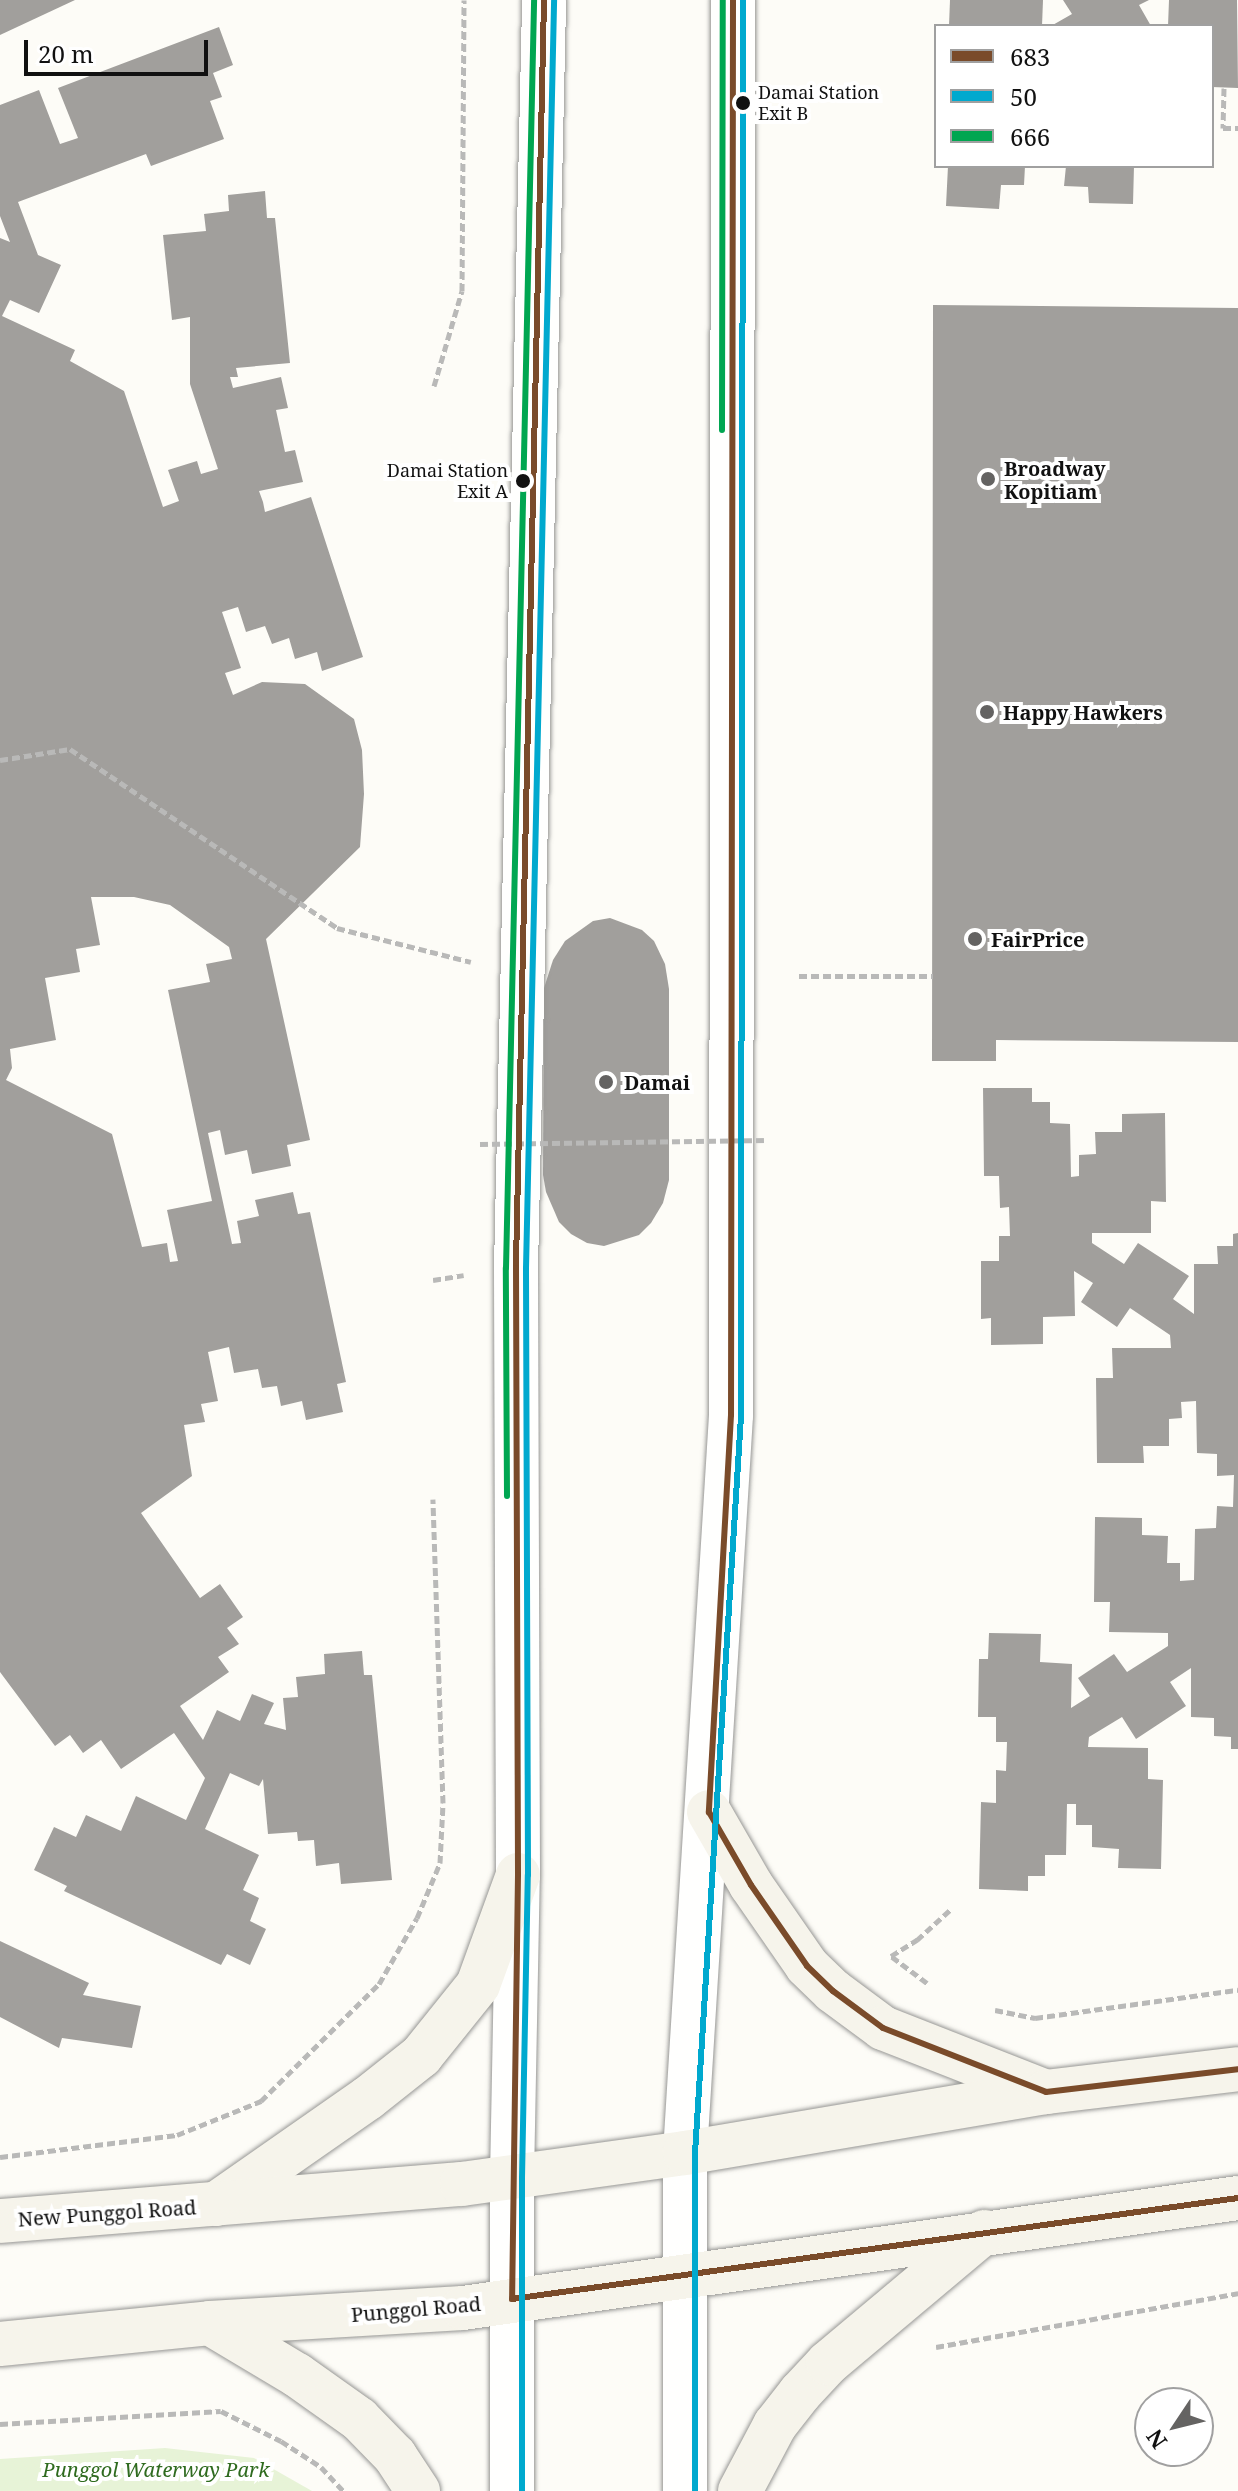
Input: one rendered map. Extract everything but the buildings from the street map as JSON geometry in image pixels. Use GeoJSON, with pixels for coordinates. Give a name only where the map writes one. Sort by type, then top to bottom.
{"type":"FeatureCollection","features":[{"type":"Feature","properties":{"kind":"main road"},"geometry":{"type":"LineString","coordinates":[[709,1812],[751,1885],[807,1966],[833,1991],[883,2028],[1046,2092]]}},
{"type":"Feature","properties":{"kind":"main road"},"geometry":{"type":"LineString","coordinates":[[214,2206],[368,2098],[421,2056],[478,1985],[518,1875]]}},
{"type":"Feature","properties":{"kind":"main road"},"geometry":{"type":"LineString","coordinates":[[214,2206],[512,2178],[685,2153],[1046,2092],[1238,2069]]}},
{"type":"Feature","properties":{"kind":"main road","name":"Punggol Road"},"geometry":{"type":"LineString","coordinates":[[210,2323],[463,2308],[1238,2198]]}},
{"type":"Feature","properties":{"kind":"main road","name":"New Punggol Road"},"geometry":{"type":"LineString","coordinates":[[0,2221],[214,2206]]}},
{"type":"Feature","properties":{"kind":"main road"},"geometry":{"type":"LineString","coordinates":[[740,2491],[775,2425],[828,2363],[984,2232]]}},
{"type":"Feature","properties":{"kind":"main road"},"geometry":{"type":"LineString","coordinates":[[0,2344],[210,2323],[297,2375],[359,2419],[395,2456],[418,2491]]}},
{"type":"Feature","properties":{"kind":"street"},"geometry":{"type":"LineString","coordinates":[[512,2491],[512,2178],[518,1875],[516,1268],[544,0]]}},
{"type":"Feature","properties":{"kind":"street"},"geometry":{"type":"LineString","coordinates":[[685,2491],[685,2153],[709,1812],[731,1415],[733,0]]}},
{"type":"Feature","properties":{"kind":"path"},"geometry":{"type":"LineString","coordinates":[[434,386],[462,291],[464,0]]}},
{"type":"Feature","properties":{"kind":"path"},"geometry":{"type":"LineString","coordinates":[[1224,88],[1223,128],[1238,128]]}},
{"type":"Feature","properties":{"kind":"path"},"geometry":{"type":"LineString","coordinates":[[0,760],[70,749],[337,928],[479,963]]}},
{"type":"Feature","properties":{"kind":"path"},"geometry":{"type":"LineString","coordinates":[[799,976],[933,976]]}},
{"type":"Feature","properties":{"kind":"path"},"geometry":{"type":"LineString","coordinates":[[480,1144],[768,1140]]}},
{"type":"Feature","properties":{"kind":"path"},"geometry":{"type":"LineString","coordinates":[[0,2157],[177,2135],[261,2101],[379,1984],[417,1918],[440,1863],[443,1803],[433,1499]]}},
{"type":"Feature","properties":{"kind":"path"},"geometry":{"type":"LineString","coordinates":[[939,1990],[912,1975],[891,1956],[917,1940],[952,1908]]}},
{"type":"Feature","properties":{"kind":"path"},"geometry":{"type":"LineString","coordinates":[[993,2010],[1035,2018],[1238,1990]]}},
{"type":"Feature","properties":{"kind":"path"},"geometry":{"type":"LineString","coordinates":[[928,2354],[939,2345],[1238,2293]]}},
{"type":"Feature","properties":{"kind":"path"},"geometry":{"type":"LineString","coordinates":[[0,2424],[221,2411],[281,2441],[321,2467],[343,2491]]}},
{"type":"Feature","properties":{"kind":"green space","name":"Punggol Waterway Park"},"geometry":{"type":"Polygon","coordinates":[[[165,2448],[254,2458],[312,2491],[0,2491],[0,2459],[165,2448]]]}},
{"type":"Feature","properties":{"kind":"transit line","name":"666"},"geometry":{"type":"LineString","coordinates":[[507,1496],[506,1268],[534,0]]}},
{"type":"Feature","properties":{"kind":"transit line","name":"683"},"geometry":{"type":"LineString","coordinates":[[544,0],[516,1268],[518,1875],[512,2299],[1238,2198]]}},
{"type":"Feature","properties":{"kind":"transit line","name":"50"},"geometry":{"type":"LineString","coordinates":[[522,2491],[522,2178],[528,1875],[526,1268],[554,0]]}},
{"type":"Feature","properties":{"kind":"transit line","name":"666"},"geometry":{"type":"LineString","coordinates":[[722,430],[723,0]]}},
{"type":"Feature","properties":{"kind":"transit line","name":"683"},"geometry":{"type":"LineString","coordinates":[[733,0],[731,1415],[709,1812],[751,1885],[807,1966],[833,1991],[883,2028],[1046,2092],[1238,2069]]}},
{"type":"Feature","properties":{"kind":"transit line","name":"50"},"geometry":{"type":"LineString","coordinates":[[695,2491],[695,2153],[741,1415],[743,0]]}},
{"type":"Feature","properties":{"kind":"place","name":"Damai Station Exit B"},"geometry":{"type":"Point","coordinates":[743,103]}},
{"type":"Feature","properties":{"kind":"place","name":"Broadway Kopitiam"},"geometry":{"type":"Point","coordinates":[988,479]}},
{"type":"Feature","properties":{"kind":"place","name":"Damai Station Exit A"},"geometry":{"type":"Point","coordinates":[523,481]}},
{"type":"Feature","properties":{"kind":"place","name":"Happy Hawkers"},"geometry":{"type":"Point","coordinates":[987,712]}},
{"type":"Feature","properties":{"kind":"place","name":"FairPrice"},"geometry":{"type":"Point","coordinates":[975,939]}},
{"type":"Feature","properties":{"kind":"place","name":"Damai"},"geometry":{"type":"Point","coordinates":[606,1082]}}]}
